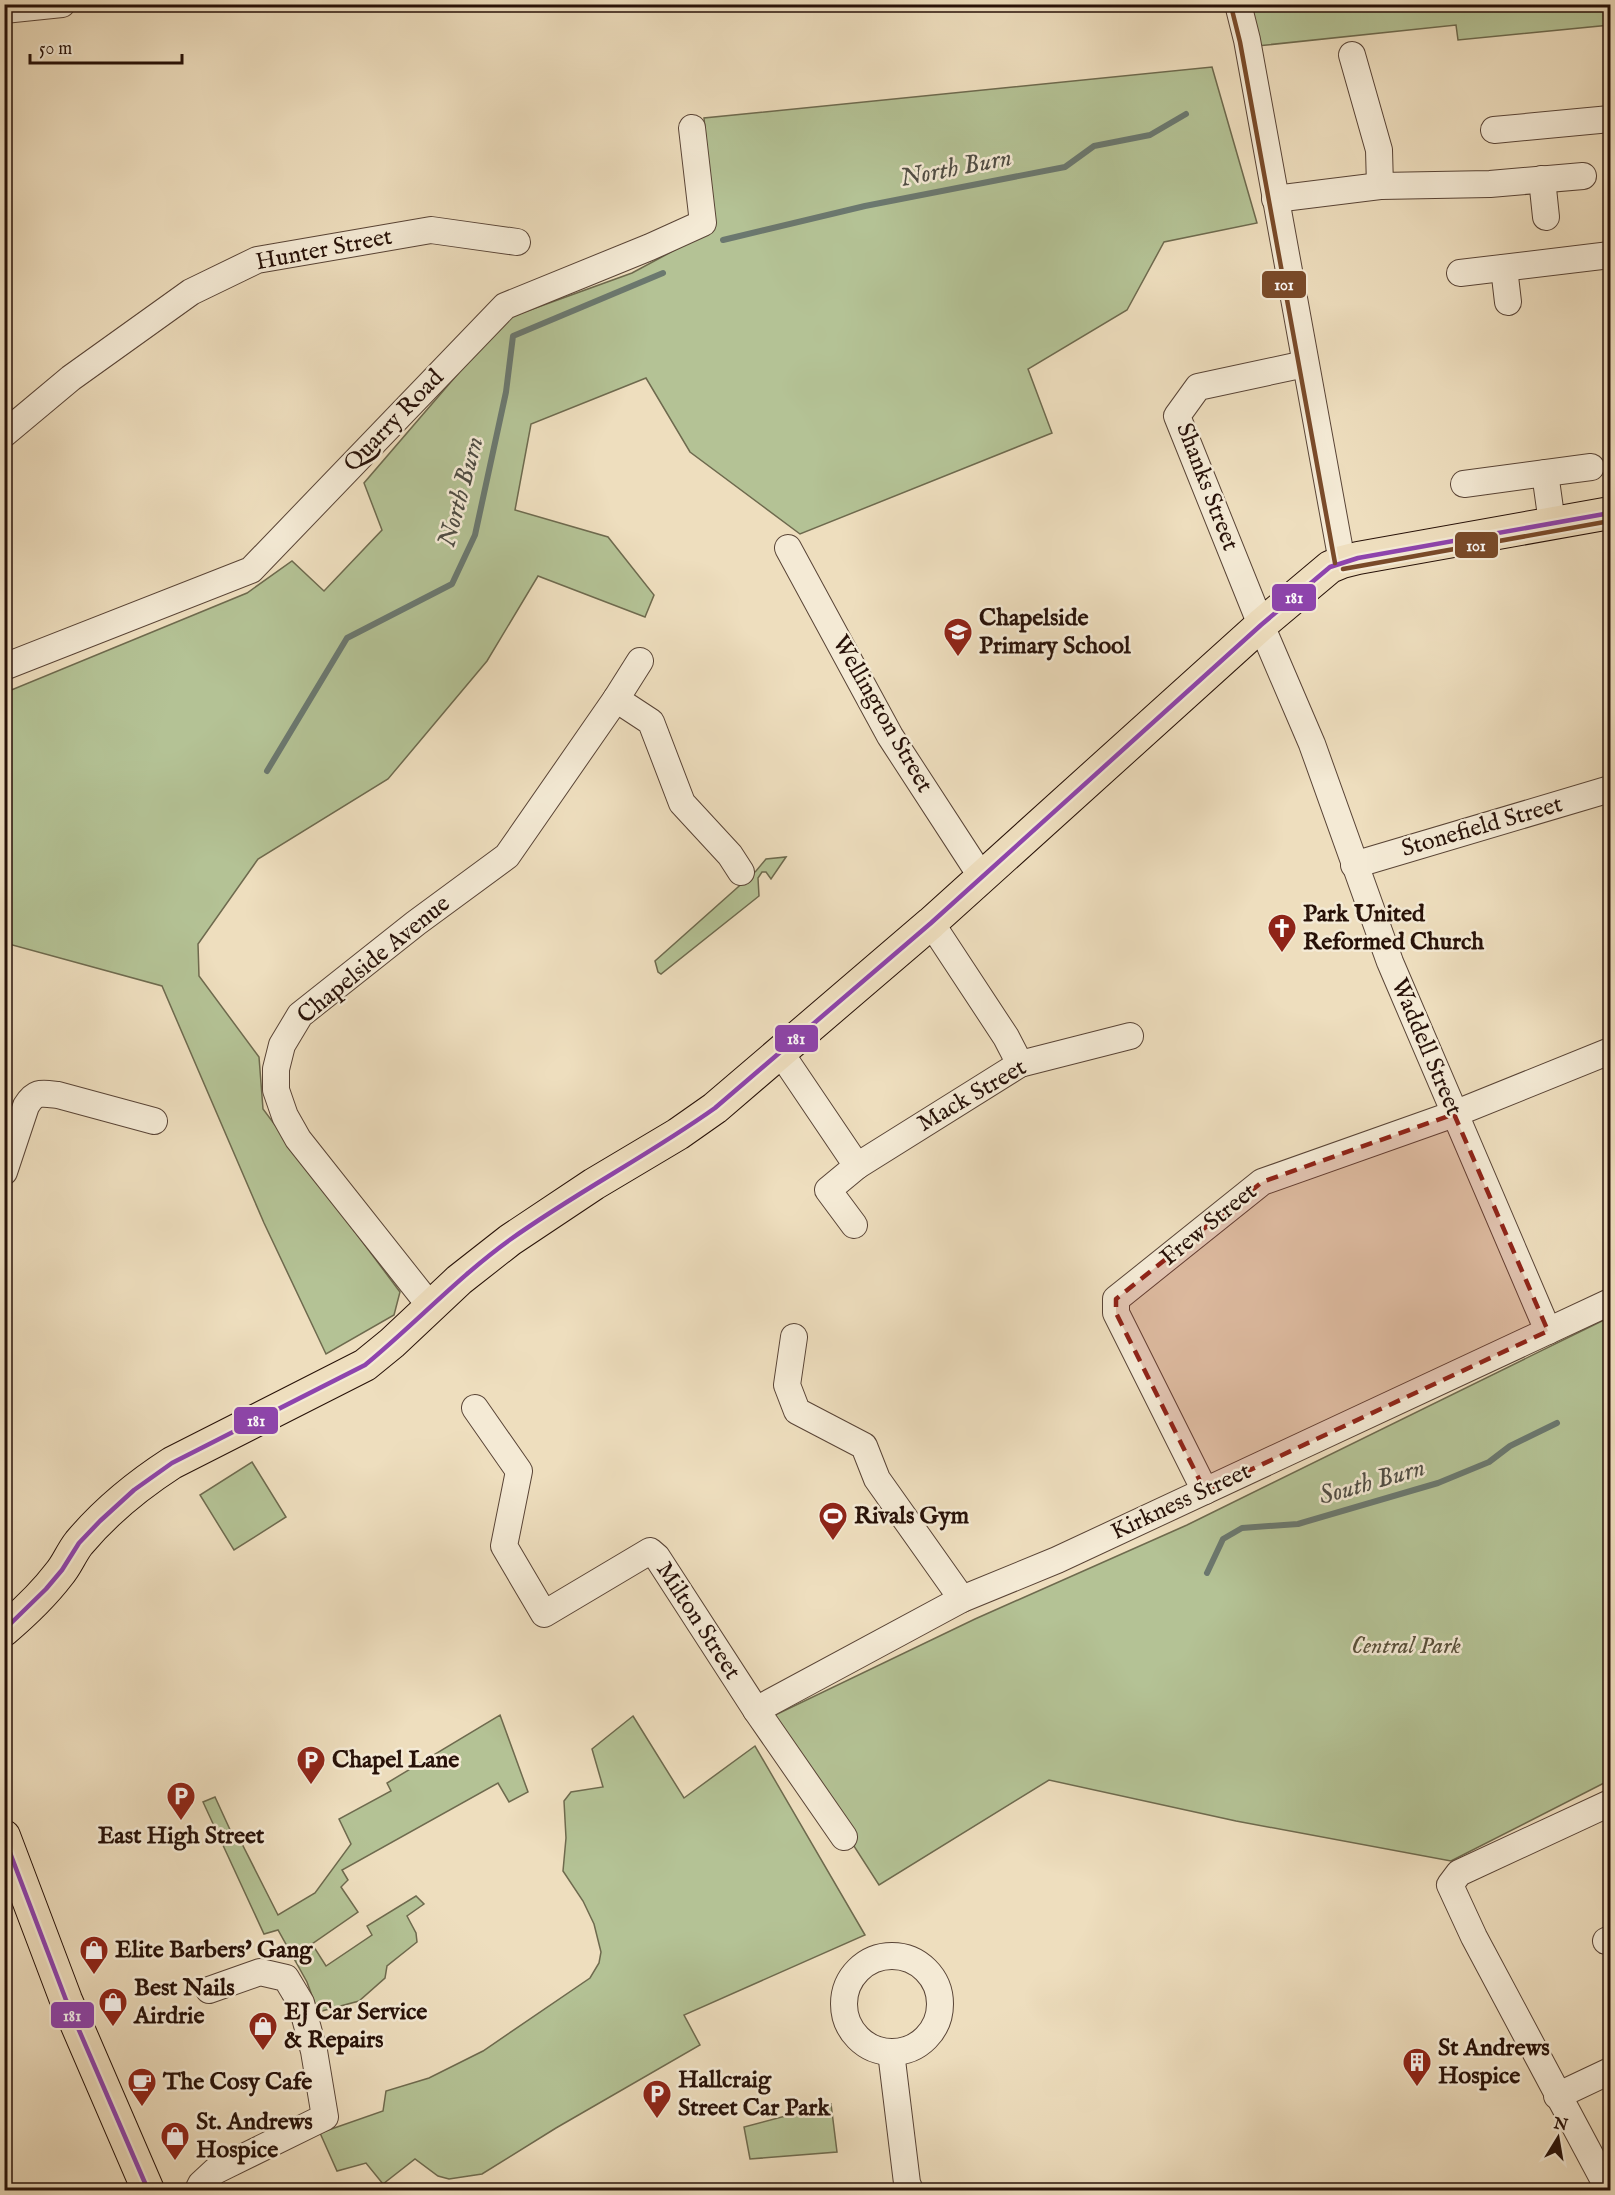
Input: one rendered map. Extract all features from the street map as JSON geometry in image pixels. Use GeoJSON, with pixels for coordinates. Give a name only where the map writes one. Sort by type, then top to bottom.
{"type":"FeatureCollection","features":[{"type":"Feature","properties":{"kind":"main road"},"geometry":{"type":"LineString","coordinates":[[4,1630],[33,1604],[60,1573],[77,1545],[105,1516],[152,1476],[172,1462],[365,1365],[459,1280],[510,1240],[594,1184],[678,1134],[715,1108],[931,923],[1261,625],[1330,567],[1342,562],[1611,513]]}},
{"type":"Feature","properties":{"kind":"main road"},"geometry":{"type":"LineString","coordinates":[[4,1836],[66,2000],[148,2190]]}},
{"type":"Feature","properties":{"kind":"street"},"geometry":{"type":"LineString","coordinates":[[4,10],[62,4]]}},
{"type":"Feature","properties":{"kind":"street"},"geometry":{"type":"LineString","coordinates":[[1238,4],[1247,40],[1342,562]]}},
{"type":"Feature","properties":{"kind":"street"},"geometry":{"type":"LineString","coordinates":[[1352,55],[1379,150],[1380,186]]}},
{"type":"Feature","properties":{"kind":"street"},"geometry":{"type":"LineString","coordinates":[[1494,130],[1611,119]]}},
{"type":"Feature","properties":{"kind":"street","name":"Quarry Road"},"geometry":{"type":"LineString","coordinates":[[4,667],[251,570],[505,306],[703,223],[692,128]]}},
{"type":"Feature","properties":{"kind":"street"},"geometry":{"type":"LineString","coordinates":[[1275,199],[1380,186],[1490,184],[1583,176]]}},
{"type":"Feature","properties":{"kind":"street"},"geometry":{"type":"LineString","coordinates":[[1542,179],[1546,217]]}},
{"type":"Feature","properties":{"kind":"street","name":"Hunter Street"},"geometry":{"type":"LineString","coordinates":[[4,434],[71,378],[191,292],[256,260],[431,230],[517,242]]}},
{"type":"Feature","properties":{"kind":"street"},"geometry":{"type":"LineString","coordinates":[[1460,273],[1611,255]]}},
{"type":"Feature","properties":{"kind":"street"},"geometry":{"type":"LineString","coordinates":[[1504,268],[1508,302]]}},
{"type":"Feature","properties":{"kind":"street","name":"Shanks Street"},"geometry":{"type":"LineString","coordinates":[[1261,625],[1178,416],[1198,387],[1305,364]]}},
{"type":"Feature","properties":{"kind":"street"},"geometry":{"type":"LineString","coordinates":[[1464,484],[1591,467]]}},
{"type":"Feature","properties":{"kind":"street"},"geometry":{"type":"LineString","coordinates":[[1545,473],[1552,523]]}},
{"type":"Feature","properties":{"kind":"street","name":"Wellington Street"},"geometry":{"type":"LineString","coordinates":[[788,548],[890,736],[981,876]]}},
{"type":"Feature","properties":{"kind":"street","name":"Waddell Street"},"geometry":{"type":"LineString","coordinates":[[1261,625],[1312,744],[1390,962],[1548,1331]]}},
{"type":"Feature","properties":{"kind":"street","name":"Chapelside Avenue"},"geometry":{"type":"LineString","coordinates":[[431,1307],[298,1139],[285,1116],[276,1090],[276,1069],[282,1045],[300,1015],[416,923],[507,856],[640,662]]}},
{"type":"Feature","properties":{"kind":"street"},"geometry":{"type":"LineString","coordinates":[[616,699],[651,722],[682,802],[730,855],[741,872]]}},
{"type":"Feature","properties":{"kind":"street","name":"Stonefield Street"},"geometry":{"type":"LineString","coordinates":[[1354,865],[1611,789]]}},
{"type":"Feature","properties":{"kind":"street"},"geometry":{"type":"LineString","coordinates":[[931,923],[1006,1037],[1020,1064]]}},
{"type":"Feature","properties":{"kind":"street","name":"Mack Street"},"geometry":{"type":"LineString","coordinates":[[854,1226],[828,1190],[857,1166],[1020,1064],[1130,1036]]}},
{"type":"Feature","properties":{"kind":"street","name":"Frew Street"},"geometry":{"type":"LineString","coordinates":[[1205,1491],[1116,1313],[1116,1299],[1262,1182],[1454,1114],[1611,1051]]}},
{"type":"Feature","properties":{"kind":"street"},"geometry":{"type":"LineString","coordinates":[[780,1052],[857,1166]]}},
{"type":"Feature","properties":{"kind":"street"},"geometry":{"type":"LineString","coordinates":[[4,1172],[26,1106],[32,1096],[42,1093],[58,1095],[154,1121]]}},
{"type":"Feature","properties":{"kind":"street","name":"Kirkness Street"},"geometry":{"type":"LineString","coordinates":[[756,1710],[962,1599],[1058,1560],[1611,1302]]}},
{"type":"Feature","properties":{"kind":"street"},"geometry":{"type":"LineString","coordinates":[[794,1337],[787,1385],[797,1411],[864,1446],[877,1479],[962,1599]]}},
{"type":"Feature","properties":{"kind":"street","name":"Milton Street"},"geometry":{"type":"LineString","coordinates":[[475,1408],[519,1471],[504,1546],[544,1614],[650,1551],[657,1557],[756,1710],[844,1837]]}},
{"type":"Feature","properties":{"kind":"street"},"geometry":{"type":"LineString","coordinates":[[1609,2190],[1474,1937],[1450,1885],[1459,1873],[1611,1803]]}},
{"type":"Feature","properties":{"kind":"street"},"geometry":{"type":"LineString","coordinates":[[198,2190],[215,2171],[325,2117],[312,2042],[301,2003],[286,1978],[260,1971],[209,1990]]}},
{"type":"Feature","properties":{"kind":"street"},"geometry":{"type":"LineString","coordinates":[[891,2052],[907,2182],[910,2190]]}},
{"type":"Feature","properties":{"kind":"street"},"geometry":{"type":"LineString","coordinates":[[1557,2096],[1611,2071]]}},
{"type":"Feature","properties":{"kind":"highlighted area"},"geometry":{"type":"Polygon","coordinates":[[[1454,1114],[1548,1331],[1205,1491],[1116,1313],[1116,1299],[1262,1182],[1454,1114]]]}},
{"type":"Feature","properties":{"kind":"green space"},"geometry":{"type":"Polygon","coordinates":[[[1290,4],[1610,4],[1610,25],[1458,40],[1456,25],[1257,46],[1248,7],[1290,4]]]}},
{"type":"Feature","properties":{"kind":"green space"},"geometry":{"type":"Polygon","coordinates":[[[1212,67],[1257,223],[1164,242],[1127,310],[1028,369],[1052,433],[800,534],[690,452],[646,378],[531,424],[515,510],[608,537],[654,595],[645,617],[538,576],[487,661],[388,779],[258,859],[198,944],[199,976],[259,1057],[263,1109],[400,1292],[394,1315],[326,1354],[264,1223],[162,986],[5,943],[4,693],[247,593],[292,561],[324,591],[382,530],[364,483],[505,319],[632,273],[714,229],[704,118],[1212,67]]]}},
{"type":"Feature","properties":{"kind":"green space"},"geometry":{"type":"Polygon","coordinates":[[[786,857],[771,879],[766,872],[762,872],[758,878],[759,896],[661,974],[658,972],[655,961],[756,871],[766,859],[786,857]]]}},
{"type":"Feature","properties":{"kind":"green space","name":"Central Park"},"geometry":{"type":"Polygon","coordinates":[[[1610,1317],[1610,1780],[1451,1861],[1236,1821],[1049,1780],[879,1885],[771,1717],[975,1619],[1187,1525],[1610,1317]]]}},
{"type":"Feature","properties":{"kind":"green space"},"geometry":{"type":"Polygon","coordinates":[[[252,1462],[286,1517],[234,1550],[200,1495],[252,1462]]]}},
{"type":"Feature","properties":{"kind":"green space"},"geometry":{"type":"Polygon","coordinates":[[[500,1715],[528,1792],[509,1802],[498,1783],[342,1870],[348,1880],[341,1887],[358,1912],[312,1944],[326,1966],[372,1935],[367,1926],[416,1896],[424,1904],[407,1916],[416,1933],[417,1942],[387,1966],[385,1978],[359,2001],[318,2012],[307,1982],[278,1930],[264,1934],[203,1802],[215,1797],[232,1834],[236,1832],[278,1915],[315,1893],[351,1844],[339,1819],[391,1791],[387,1783],[500,1715]]]}},
{"type":"Feature","properties":{"kind":"green space"},"geometry":{"type":"Polygon","coordinates":[[[633,1716],[684,1798],[755,1746],[865,1935],[684,2015],[700,2045],[556,2128],[482,2174],[449,2179],[438,2176],[415,2159],[383,2184],[366,2163],[337,2171],[320,2133],[383,2111],[386,2091],[429,2078],[483,2051],[590,1978],[599,1963],[601,1952],[594,1924],[583,1901],[563,1871],[566,1838],[564,1801],[571,1792],[603,1787],[592,1749],[633,1716]]]}},
{"type":"Feature","properties":{"kind":"green space"},"geometry":{"type":"Polygon","coordinates":[[[831,2104],[837,2152],[750,2159],[744,2127],[831,2104]]]}},
{"type":"Feature","properties":{"kind":"waterway","name":"North Burn"},"geometry":{"type":"LineString","coordinates":[[723,240],[865,206],[1065,167],[1094,146],[1150,135],[1186,114]]}},
{"type":"Feature","properties":{"kind":"waterway","name":"North Burn"},"geometry":{"type":"LineString","coordinates":[[267,771],[347,638],[452,584],[475,535],[506,392],[513,336],[663,273]]}},
{"type":"Feature","properties":{"kind":"waterway","name":"South Burn"},"geometry":{"type":"LineString","coordinates":[[1207,1573],[1223,1539],[1242,1528],[1298,1524],[1438,1483],[1489,1462],[1510,1446],[1557,1423]]}},
{"type":"Feature","properties":{"kind":"transit line","name":"101"},"geometry":{"type":"LineString","coordinates":[[1231,6],[1240,42],[1335,563]]}},
{"type":"Feature","properties":{"kind":"transit line","name":"181"},"geometry":{"type":"LineString","coordinates":[[4,1630],[46,1589],[62,1570],[79,1543],[134,1490],[172,1463],[365,1365],[473,1269],[511,1239],[715,1108],[931,923],[1261,625],[1330,567],[1358,558],[1610,513]]}},
{"type":"Feature","properties":{"kind":"transit line","name":"101"},"geometry":{"type":"LineString","coordinates":[[1343,569],[1610,521]]}},
{"type":"Feature","properties":{"kind":"transit line","name":"181"},"geometry":{"type":"LineString","coordinates":[[4,1837],[66,2000],[148,2190]]}},
{"type":"Feature","properties":{"kind":"place","name":"Chapelside Primary School"},"geometry":{"type":"Point","coordinates":[958,658]}},
{"type":"Feature","properties":{"kind":"place","name":"Park United Reformed Church"},"geometry":{"type":"Point","coordinates":[1282,954]}},
{"type":"Feature","properties":{"kind":"place","name":"Rivals Gym"},"geometry":{"type":"Point","coordinates":[833,1542]}},
{"type":"Feature","properties":{"kind":"place","name":"Chapel Lane"},"geometry":{"type":"Point","coordinates":[311,1786]}},
{"type":"Feature","properties":{"kind":"place","name":"East High Street"},"geometry":{"type":"Point","coordinates":[181,1822]}},
{"type":"Feature","properties":{"kind":"place","name":"Elite Barbers' Gang"},"geometry":{"type":"Point","coordinates":[94,1976]}},
{"type":"Feature","properties":{"kind":"place","name":"Best Nails Airdrie"},"geometry":{"type":"Point","coordinates":[113,2028]}},
{"type":"Feature","properties":{"kind":"place","name":"EJ Car Service & Repairs"},"geometry":{"type":"Point","coordinates":[263,2052]}},
{"type":"Feature","properties":{"kind":"place","name":"St Andrews Hospice"},"geometry":{"type":"Point","coordinates":[1417,2088]}},
{"type":"Feature","properties":{"kind":"place","name":"The Cosy Cafe"},"geometry":{"type":"Point","coordinates":[142,2108]}},
{"type":"Feature","properties":{"kind":"place","name":"Hallcraig Street Car Park"},"geometry":{"type":"Point","coordinates":[657,2120]}},
{"type":"Feature","properties":{"kind":"place","name":"St. Andrews Hospice"},"geometry":{"type":"Point","coordinates":[175,2162]}}]}
